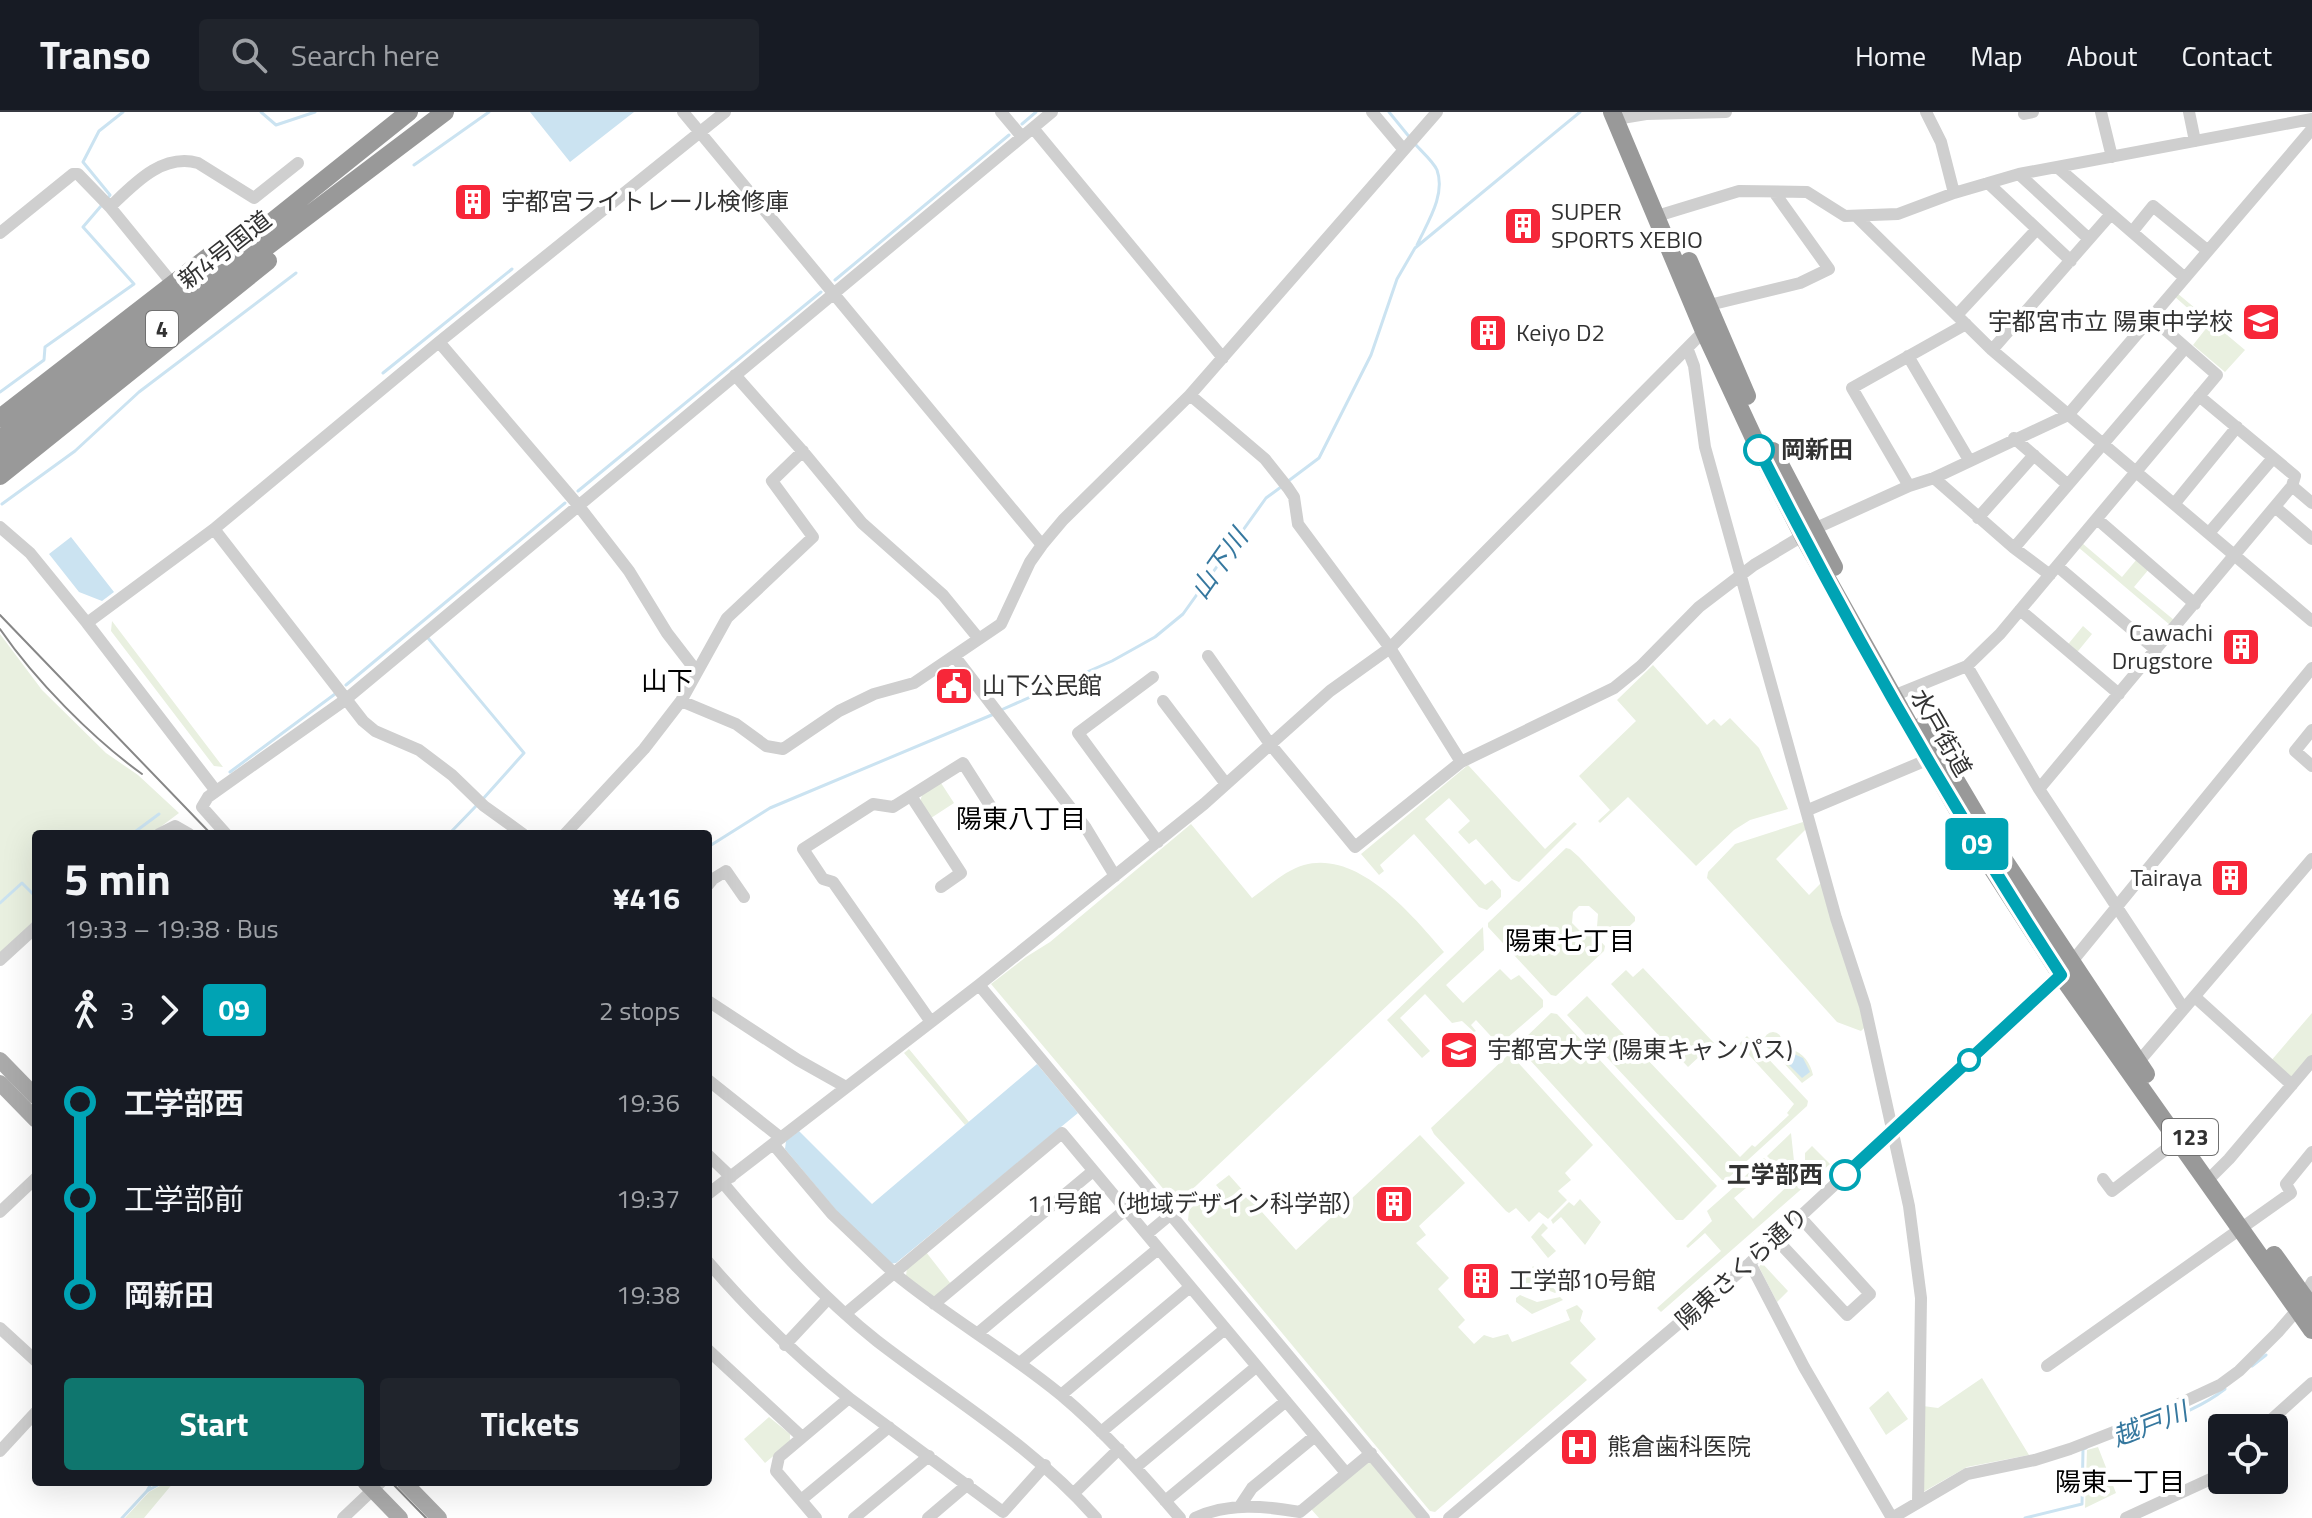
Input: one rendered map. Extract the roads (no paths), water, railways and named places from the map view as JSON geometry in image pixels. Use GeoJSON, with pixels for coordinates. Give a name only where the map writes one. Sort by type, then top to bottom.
{"type":"FeatureCollection","features":[{"type":"Feature","properties":{"kind":"highway","name":"新4号国道"},"geometry":{"type":"LineString","coordinates":[[0,439],[409,112]]}},
{"type":"Feature","properties":{"kind":"highway","name":"新4号国道"},"geometry":{"type":"LineString","coordinates":[[0,459],[223,280],[445,112]]}},
{"type":"Feature","properties":{"kind":"highway","name":"水戸街道"},"geometry":{"type":"LineString","coordinates":[[1620,115],[1758,447],[1934,757],[1994,845],[2066,969],[2305,1308]]}},
{"type":"Feature","properties":{"kind":"highway"},"geometry":{"type":"LineString","coordinates":[[0,418],[172,283],[277,206],[314,186]]}},
{"type":"Feature","properties":{"kind":"highway"},"geometry":{"type":"LineString","coordinates":[[0,476],[231,292],[282,248],[326,202]]}},
{"type":"Feature","properties":{"kind":"highway","name":"水戸街道"},"geometry":{"type":"LineString","coordinates":[[2133,1068],[2178,1140],[2211,1176]]}},
{"type":"Feature","properties":{"kind":"main road"},"geometry":{"type":"LineString","coordinates":[[0,1060],[32,1093]]}},
{"type":"Feature","properties":{"kind":"main road"},"geometry":{"type":"LineString","coordinates":[[0,1083],[32,1116]]}},
{"type":"Feature","properties":{"kind":"main road"},"geometry":{"type":"LineString","coordinates":[[375,1486],[400,1518]]}},
{"type":"Feature","properties":{"kind":"main road"},"geometry":{"type":"LineString","coordinates":[[408,1486],[439,1518]]}},
{"type":"Feature","properties":{"kind":"street"},"geometry":{"type":"LineString","coordinates":[[683,112],[1042,545]]}},
{"type":"Feature","properties":{"kind":"street"},"geometry":{"type":"LineString","coordinates":[[87,623],[214,529],[439,342],[725,112]]}},
{"type":"Feature","properties":{"kind":"street"},"geometry":{"type":"LineString","coordinates":[[1001,112],[1022,137]]}},
{"type":"Feature","properties":{"kind":"street"},"geometry":{"type":"LineString","coordinates":[[222,830],[202,807],[203,802],[347,703],[578,505],[1052,112]]}},
{"type":"Feature","properties":{"kind":"street"},"geometry":{"type":"LineString","coordinates":[[1372,112],[1404,150]]}},
{"type":"Feature","properties":{"kind":"street"},"geometry":{"type":"LineString","coordinates":[[681,701],[736,724],[766,746],[783,749],[839,711],[874,694],[914,683],[1001,624],[1030,562],[1063,520],[1190,395],[1437,112]]}},
{"type":"Feature","properties":{"kind":"street"},"geometry":{"type":"LineString","coordinates":[[1620,115],[1726,112]]}},
{"type":"Feature","properties":{"kind":"street"},"geometry":{"type":"LineString","coordinates":[[1926,112],[1941,142],[1954,193]]}},
{"type":"Feature","properties":{"kind":"street"},"geometry":{"type":"LineString","coordinates":[[2101,112],[2112,157]]}},
{"type":"Feature","properties":{"kind":"street"},"geometry":{"type":"LineString","coordinates":[[2189,112],[2195,141]]}},
{"type":"Feature","properties":{"kind":"street"},"geometry":{"type":"LineString","coordinates":[[1663,215],[1739,191],[1807,192],[1845,216],[1898,214],[2019,174],[2312,119]]}},
{"type":"Feature","properties":{"kind":"street"},"geometry":{"type":"LineString","coordinates":[[1033,128],[1223,358]]}},
{"type":"Feature","properties":{"kind":"street"},"geometry":{"type":"LineString","coordinates":[[1208,656],[1270,744],[1355,847],[1461,762],[1614,688],[1641,666],[1699,607],[1742,574],[1809,533],[2068,415],[2312,129]]}},
{"type":"Feature","properties":{"kind":"street"},"geometry":{"type":"LineString","coordinates":[[110,207],[156,167],[188,160],[198,163],[254,198],[298,163]]}},
{"type":"Feature","properties":{"kind":"street"},"geometry":{"type":"LineString","coordinates":[[2057,167],[2185,278]]}},
{"type":"Feature","properties":{"kind":"street"},"geometry":{"type":"LineString","coordinates":[[0,233],[73,174],[78,174],[110,207],[172,283]]}},
{"type":"Feature","properties":{"kind":"street"},"geometry":{"type":"LineString","coordinates":[[2019,174],[2089,239]]}},
{"type":"Feature","properties":{"kind":"street"},"geometry":{"type":"LineString","coordinates":[[1988,183],[2071,261]]}},
{"type":"Feature","properties":{"kind":"street"},"geometry":{"type":"LineString","coordinates":[[712,1191],[1158,842],[1330,691],[1390,648],[1688,350],[1705,317],[1800,283],[1829,269],[1774,192]]}},
{"type":"Feature","properties":{"kind":"street"},"geometry":{"type":"LineString","coordinates":[[2132,232],[2153,206],[2208,251]]}},
{"type":"Feature","properties":{"kind":"street"},"geometry":{"type":"LineString","coordinates":[[1992,350],[2111,214]]}},
{"type":"Feature","properties":{"kind":"street"},"geometry":{"type":"LineString","coordinates":[[1856,216],[1992,350],[2312,621]]}},
{"type":"Feature","properties":{"kind":"street"},"geometry":{"type":"LineString","coordinates":[[1909,486],[1852,388],[1908,356],[1961,320],[2037,229]]}},
{"type":"Feature","properties":{"kind":"street"},"geometry":{"type":"LineString","coordinates":[[1898,694],[1967,666],[2020,610],[2217,375],[2153,319]]}},
{"type":"Feature","properties":{"kind":"street"},"geometry":{"type":"LineString","coordinates":[[439,342],[578,505],[629,571],[667,633],[697,672]]}},
{"type":"Feature","properties":{"kind":"street"},"geometry":{"type":"LineString","coordinates":[[2014,548],[2185,348]]}},
{"type":"Feature","properties":{"kind":"street"},"geometry":{"type":"LineString","coordinates":[[1688,350],[1694,366],[1705,447],[1836,918],[1865,1006],[1909,1206],[1921,1298],[1918,1502]]}},
{"type":"Feature","properties":{"kind":"street"},"geometry":{"type":"LineString","coordinates":[[1908,356],[1969,460]]}},
{"type":"Feature","properties":{"kind":"street"},"geometry":{"type":"LineString","coordinates":[[735,375],[862,523],[943,595],[979,639]]}},
{"type":"Feature","properties":{"kind":"street"},"geometry":{"type":"LineString","coordinates":[[1190,395],[1270,464],[1288,488],[1294,497],[1298,524],[1390,648],[1461,762]]}},
{"type":"Feature","properties":{"kind":"street"},"geometry":{"type":"LineString","coordinates":[[2039,789],[2292,486],[2295,476],[2199,396]]}},
{"type":"Feature","properties":{"kind":"street"},"geometry":{"type":"LineString","coordinates":[[2175,503],[2237,427]]}},
{"type":"Feature","properties":{"kind":"street"},"geometry":{"type":"LineString","coordinates":[[2014,438],[2068,485]]}},
{"type":"Feature","properties":{"kind":"street"},"geometry":{"type":"LineString","coordinates":[[569,830],[644,749],[681,701],[727,618],[813,537],[772,481],[803,451]]}},
{"type":"Feature","properties":{"kind":"street"},"geometry":{"type":"LineString","coordinates":[[1978,518],[2034,455]]}},
{"type":"Feature","properties":{"kind":"street"},"geometry":{"type":"LineString","coordinates":[[2209,533],[2273,458]]}},
{"type":"Feature","properties":{"kind":"street"},"geometry":{"type":"LineString","coordinates":[[1934,478],[2014,548],[2054,570],[2156,650]]}},
{"type":"Feature","properties":{"kind":"street"},"geometry":{"type":"LineString","coordinates":[[2292,486],[2312,503]]}},
{"type":"Feature","properties":{"kind":"street"},"geometry":{"type":"LineString","coordinates":[[2275,507],[2312,539]]}},
{"type":"Feature","properties":{"kind":"street"},"geometry":{"type":"LineString","coordinates":[[2097,519],[2195,604]]}},
{"type":"Feature","properties":{"kind":"street"},"geometry":{"type":"LineString","coordinates":[[0,527],[37,560],[216,791]]}},
{"type":"Feature","properties":{"kind":"street"},"geometry":{"type":"LineString","coordinates":[[214,529],[347,703],[375,731],[419,750],[518,830]]}},
{"type":"Feature","properties":{"kind":"street"},"geometry":{"type":"LineString","coordinates":[[2020,610],[2119,694]]}},
{"type":"Feature","properties":{"kind":"street"},"geometry":{"type":"LineString","coordinates":[[955,657],[1086,828],[1115,876]]}},
{"type":"Feature","properties":{"kind":"street"},"geometry":{"type":"LineString","coordinates":[[1967,666],[2039,789],[2184,1009]]}},
{"type":"Feature","properties":{"kind":"street","name":"陽東さくら通り"},"geometry":{"type":"LineString","coordinates":[[1449,1518],[1750,1263],[2066,969],[2312,668]]}},
{"type":"Feature","properties":{"kind":"street"},"geometry":{"type":"LineString","coordinates":[[1153,677],[1078,733],[1158,842]]}},
{"type":"Feature","properties":{"kind":"street"},"geometry":{"type":"LineString","coordinates":[[1163,701],[1226,784]]}},
{"type":"Feature","properties":{"kind":"street"},"geometry":{"type":"LineString","coordinates":[[2312,730],[2295,751],[2312,766]]}},
{"type":"Feature","properties":{"kind":"street"},"geometry":{"type":"LineString","coordinates":[[1808,810],[1934,757]]}},
{"type":"Feature","properties":{"kind":"street"},"geometry":{"type":"LineString","coordinates":[[931,1022],[833,882],[823,879],[803,849],[873,804],[893,807],[963,763],[998,818]]}},
{"type":"Feature","properties":{"kind":"street"},"geometry":{"type":"LineString","coordinates":[[911,796],[961,873],[941,887]]}},
{"type":"Feature","properties":{"kind":"street"},"geometry":{"type":"LineString","coordinates":[[2133,1068],[2311,861]]}},
{"type":"Feature","properties":{"kind":"street"},"geometry":{"type":"LineString","coordinates":[[712,880],[726,871],[744,897]]}},
{"type":"Feature","properties":{"kind":"street"},"geometry":{"type":"LineString","coordinates":[[0,960],[32,931]]}},
{"type":"Feature","properties":{"kind":"street"},"geometry":{"type":"LineString","coordinates":[[979,985],[1424,1518]]}},
{"type":"Feature","properties":{"kind":"street"},"geometry":{"type":"LineString","coordinates":[[2195,997],[2292,1085]]}},
{"type":"Feature","properties":{"kind":"street"},"geometry":{"type":"LineString","coordinates":[[712,1004],[798,1060],[846,1087]]}},
{"type":"Feature","properties":{"kind":"street"},"geometry":{"type":"LineString","coordinates":[[2211,1176],[2312,1061]]}},
{"type":"Feature","properties":{"kind":"street"},"geometry":{"type":"LineString","coordinates":[[712,1084],[777,1141],[832,1214],[894,1273],[1061,1395],[1119,1449],[1180,1518]]}},
{"type":"Feature","properties":{"kind":"street"},"geometry":{"type":"LineString","coordinates":[[845,1314],[1062,1133],[1346,1473]]}},
{"type":"Feature","properties":{"kind":"street"},"geometry":{"type":"LineString","coordinates":[[2103,1179],[2112,1191],[2178,1140]]}},
{"type":"Feature","properties":{"kind":"street"},"geometry":{"type":"LineString","coordinates":[[2047,1366],[2291,1193],[2286,1184],[2312,1152]]}},
{"type":"Feature","properties":{"kind":"street"},"geometry":{"type":"LineString","coordinates":[[712,1160],[779,1248],[828,1299],[915,1369],[991,1422],[1045,1465],[1096,1518]]}},
{"type":"Feature","properties":{"kind":"street"},"geometry":{"type":"LineString","coordinates":[[934,1304],[1093,1171]]}},
{"type":"Feature","properties":{"kind":"street"},"geometry":{"type":"LineString","coordinates":[[0,1212],[32,1182]]}},
{"type":"Feature","properties":{"kind":"street"},"geometry":{"type":"LineString","coordinates":[[978,1333],[1125,1210]]}},
{"type":"Feature","properties":{"kind":"street"},"geometry":{"type":"LineString","coordinates":[[1147,1234],[1171,1214]]}},
{"type":"Feature","properties":{"kind":"street"},"geometry":{"type":"LineString","coordinates":[[1776,1239],[1847,1315],[1870,1294],[1800,1217]]}},
{"type":"Feature","properties":{"kind":"street"},"geometry":{"type":"LineString","coordinates":[[1020,1363],[1158,1249]]}},
{"type":"Feature","properties":{"kind":"street"},"geometry":{"type":"LineString","coordinates":[[1750,1263],[1804,1367],[1892,1518],[1967,1474],[2035,1460],[2070,1449],[2200,1395],[2239,1371],[2305,1308]]}},
{"type":"Feature","properties":{"kind":"street"},"geometry":{"type":"LineString","coordinates":[[712,1267],[785,1345],[849,1398],[1006,1515],[1045,1465]]}},
{"type":"Feature","properties":{"kind":"street"},"geometry":{"type":"LineString","coordinates":[[1061,1395],[1190,1287]]}},
{"type":"Feature","properties":{"kind":"street"},"geometry":{"type":"LineString","coordinates":[[785,1345],[828,1299]]}},
{"type":"Feature","properties":{"kind":"street"},"geometry":{"type":"LineString","coordinates":[[0,1328],[32,1357]]}},
{"type":"Feature","properties":{"kind":"street"},"geometry":{"type":"LineString","coordinates":[[1101,1432],[1225,1329]]}},
{"type":"Feature","properties":{"kind":"street"},"geometry":{"type":"LineString","coordinates":[[712,1354],[802,1437]]}},
{"type":"Feature","properties":{"kind":"street"},"geometry":{"type":"LineString","coordinates":[[1136,1467],[1256,1367]]}},
{"type":"Feature","properties":{"kind":"street"},"geometry":{"type":"LineString","coordinates":[[2278,1414],[2312,1383]]}},
{"type":"Feature","properties":{"kind":"street"},"geometry":{"type":"LineString","coordinates":[[816,1518],[776,1471],[779,1457],[849,1398]]}},
{"type":"Feature","properties":{"kind":"street"},"geometry":{"type":"LineString","coordinates":[[1165,1501],[1286,1401]]}},
{"type":"Feature","properties":{"kind":"street"},"geometry":{"type":"LineString","coordinates":[[0,1451],[32,1416]]}},
{"type":"Feature","properties":{"kind":"street"},"geometry":{"type":"LineString","coordinates":[[801,1500],[889,1427]]}},
{"type":"Feature","properties":{"kind":"street"},"geometry":{"type":"LineString","coordinates":[[1240,1506],[1252,1488],[1315,1436]]}},
{"type":"Feature","properties":{"kind":"street"},"geometry":{"type":"LineString","coordinates":[[1074,1493],[1119,1449]]}},
{"type":"Feature","properties":{"kind":"street"},"geometry":{"type":"LineString","coordinates":[[1195,1518],[1240,1506],[1266,1506],[1300,1512],[1371,1453]]}},
{"type":"Feature","properties":{"kind":"street"},"geometry":{"type":"LineString","coordinates":[[854,1518],[929,1456]]}},
{"type":"Feature","properties":{"kind":"street"},"geometry":{"type":"LineString","coordinates":[[2132,1517],[2208,1480]]}},
{"type":"Feature","properties":{"kind":"street"},"geometry":{"type":"LineString","coordinates":[[932,1517],[968,1484]]}},
{"type":"Feature","properties":{"kind":"street"},"geometry":{"type":"LineString","coordinates":[[343,1518],[371,1486]]}},
{"type":"Feature","properties":{"kind":"water"},"geometry":{"type":"Polygon","coordinates":[[[530,112],[634,112],[570,162],[530,112]]]}},
{"type":"Feature","properties":{"kind":"water"},"geometry":{"type":"Polygon","coordinates":[[[71,537],[114,592],[102,601],[79,592],[49,554],[71,537]]]}},
{"type":"Feature","properties":{"kind":"water"},"geometry":{"type":"Polygon","coordinates":[[[1794,1054],[1803,1058],[1810,1072],[1802,1078],[1786,1062],[1794,1054]]]}},
{"type":"Feature","properties":{"kind":"water"},"geometry":{"type":"Polygon","coordinates":[[[1037,1064],[1078,1113],[896,1263],[889,1264],[840,1215],[785,1149],[786,1141],[799,1131],[872,1204],[1037,1064]]]}},
{"type":"Feature","properties":{"kind":"waterway"},"geometry":{"type":"LineString","coordinates":[[106,200],[110,195],[83,162],[99,131],[123,112]]}},
{"type":"Feature","properties":{"kind":"waterway"},"geometry":{"type":"LineString","coordinates":[[261,112],[276,125],[315,112]]}},
{"type":"Feature","properties":{"kind":"waterway"},"geometry":{"type":"LineString","coordinates":[[414,165],[489,112]]}},
{"type":"Feature","properties":{"kind":"waterway"},"geometry":{"type":"LineString","coordinates":[[1022,124],[1036,112]]}},
{"type":"Feature","properties":{"kind":"waterway"},"geometry":{"type":"LineString","coordinates":[[1389,112],[1411,139]]}},
{"type":"Feature","properties":{"kind":"waterway","name":"山下川"},"geometry":{"type":"LineString","coordinates":[[1287,482],[1319,458],[1371,355],[1397,279],[1415,248],[1580,112]]}},
{"type":"Feature","properties":{"kind":"waterway"},"geometry":{"type":"LineString","coordinates":[[835,280],[1009,135]]}},
{"type":"Feature","properties":{"kind":"waterway"},"geometry":{"type":"LineString","coordinates":[[1416,145],[1435,167],[1439,179],[1434,209],[1417,245]]}},
{"type":"Feature","properties":{"kind":"waterway"},"geometry":{"type":"LineString","coordinates":[[0,392],[44,360],[45,347],[134,284],[83,227],[101,206]]}},
{"type":"Feature","properties":{"kind":"waterway"},"geometry":{"type":"LineString","coordinates":[[383,373],[512,269]]}},
{"type":"Feature","properties":{"kind":"waterway"},"geometry":{"type":"LineString","coordinates":[[2,504],[75,451],[139,392],[296,273]]}},
{"type":"Feature","properties":{"kind":"waterway"},"geometry":{"type":"LineString","coordinates":[[578,491],[821,292]]}},
{"type":"Feature","properties":{"kind":"waterway","name":"山下川"},"geometry":{"type":"LineString","coordinates":[[1001,710],[1112,661],[1155,637],[1183,614],[1266,498],[1281,487]]}},
{"type":"Feature","properties":{"kind":"waterway"},"geometry":{"type":"LineString","coordinates":[[346,685],[565,503]]}},
{"type":"Feature","properties":{"kind":"waterway"},"geometry":{"type":"LineString","coordinates":[[428,638],[524,753],[482,800]]}},
{"type":"Feature","properties":{"kind":"waterway"},"geometry":{"type":"LineString","coordinates":[[230,772],[335,694]]}},
{"type":"Feature","properties":{"kind":"waterway","name":"山下川"},"geometry":{"type":"LineString","coordinates":[[712,844],[770,808],[994,714]]}},
{"type":"Feature","properties":{"kind":"waterway"},"geometry":{"type":"LineString","coordinates":[[453,830],[477,805]]}},
{"type":"Feature","properties":{"kind":"waterway"},"geometry":{"type":"LineString","coordinates":[[137,830],[159,814]]}},
{"type":"Feature","properties":{"kind":"waterway"},"geometry":{"type":"LineString","coordinates":[[0,903],[22,883],[32,893]]}},
{"type":"Feature","properties":{"kind":"waterway","name":"越戸川"},"geometry":{"type":"LineString","coordinates":[[2252,1366],[2266,1355]]}},
{"type":"Feature","properties":{"kind":"waterway","name":"越戸川"},"geometry":{"type":"LineString","coordinates":[[2146,1426],[2187,1411],[2225,1389]]}},
{"type":"Feature","properties":{"kind":"waterway","name":"越戸川"},"geometry":{"type":"LineString","coordinates":[[2025,1518],[2082,1504],[2083,1449],[2086,1448]]}},
{"type":"Feature","properties":{"kind":"waterway","name":"山下川"},"geometry":{"type":"LineString","coordinates":[[147,1491],[150,1486]]}},
{"type":"Feature","properties":{"kind":"waterway","name":"山下川"},"geometry":{"type":"LineString","coordinates":[[122,1518],[147,1491],[156,1486]]}},
{"type":"Feature","properties":{"kind":"tram line"},"geometry":{"type":"LineString","coordinates":[[0,615],[207,830]]}},
{"type":"Feature","properties":{"kind":"tram line"},"geometry":{"type":"LineString","coordinates":[[0,629],[65,707],[142,774]]}},
{"type":"Feature","properties":{"kind":"tram line"},"geometry":{"type":"LineString","coordinates":[[395,1486],[426,1518]]}},
{"type":"Feature","properties":{"kind":"place","name":"宇都宮ライトレール検修庫"},"geometry":{"type":"Point","coordinates":[473,202]}},
{"type":"Feature","properties":{"kind":"place","name":"SUPER SPORTS XEBIO"},"geometry":{"type":"Point","coordinates":[1523,226]}},
{"type":"Feature","properties":{"kind":"place","name":"宇都宮市立 陽東中学校"},"geometry":{"type":"Point","coordinates":[2261,322]}},
{"type":"Feature","properties":{"kind":"place","name":"Keiyo D2"},"geometry":{"type":"Point","coordinates":[1488,333]}},
{"type":"Feature","properties":{"kind":"place","name":"岡新田"},"geometry":{"type":"Point","coordinates":[1759,450]}},
{"type":"Feature","properties":{"kind":"place","name":"Cawachi Drugstore"},"geometry":{"type":"Point","coordinates":[2241,647]}},
{"type":"Feature","properties":{"kind":"place","name":"山下公民館"},"geometry":{"type":"Point","coordinates":[954,686]}},
{"type":"Feature","properties":{"kind":"place","name":"Tairaya"},"geometry":{"type":"Point","coordinates":[2230,878]}},
{"type":"Feature","properties":{"kind":"place","name":"宇都宮大学 (陽東キャンパス)"},"geometry":{"type":"Point","coordinates":[1459,1050]}},
{"type":"Feature","properties":{"kind":"place","name":"工学部西"},"geometry":{"type":"Point","coordinates":[1845,1175]}},
{"type":"Feature","properties":{"kind":"place","name":"11号館（地域デザイン科学部）"},"geometry":{"type":"Point","coordinates":[1394,1204]}},
{"type":"Feature","properties":{"kind":"place","name":"工学部10号館"},"geometry":{"type":"Point","coordinates":[1481,1281]}},
{"type":"Feature","properties":{"kind":"place","name":"熊倉歯科医院"},"geometry":{"type":"Point","coordinates":[1579,1447]}},
{"type":"Feature","properties":{"kind":"district","name":"山下"},"geometry":{"type":"Point","coordinates":[667,681]}},
{"type":"Feature","properties":{"kind":"district","name":"陽東八丁目"},"geometry":{"type":"Point","coordinates":[1021,819]}},
{"type":"Feature","properties":{"kind":"district","name":"陽東七丁目"},"geometry":{"type":"Point","coordinates":[1570,941]}},
{"type":"Feature","properties":{"kind":"district","name":"陽東一丁目"},"geometry":{"type":"Point","coordinates":[2120,1482]}}]}
